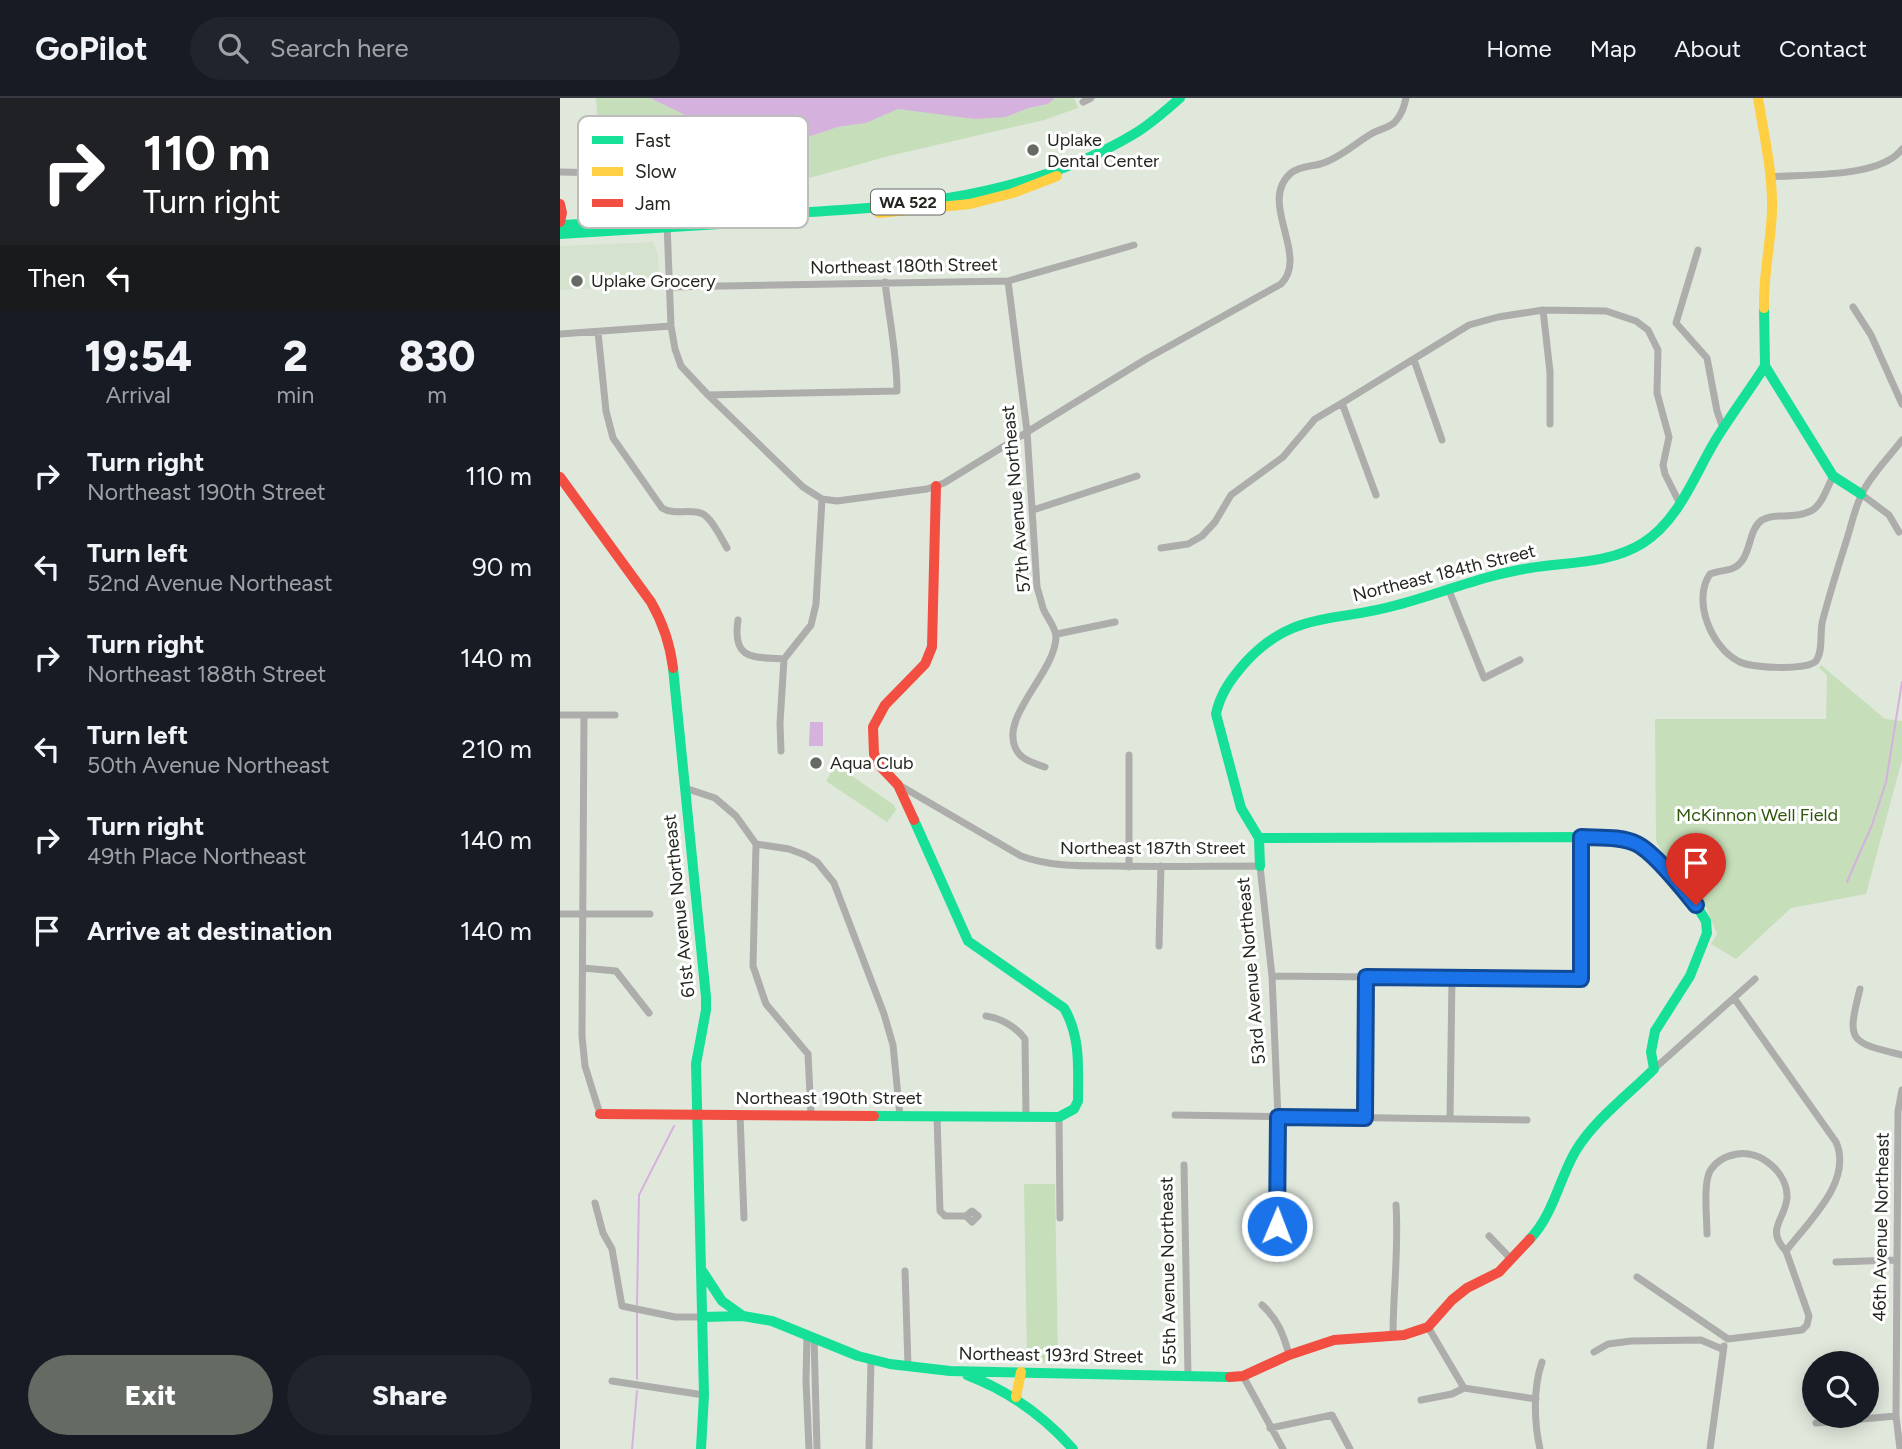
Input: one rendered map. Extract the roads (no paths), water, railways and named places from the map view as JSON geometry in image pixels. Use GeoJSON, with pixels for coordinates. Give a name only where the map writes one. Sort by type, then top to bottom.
{"type":"FeatureCollection","features":[{"type":"Feature","properties":{"kind":"street"},"geometry":{"type":"LineString","coordinates":[[1083,102],[1091,98]]}},
{"type":"Feature","properties":{"kind":"street","name":"WA 522"},"geometry":{"type":"LineString","coordinates":[[808,215],[970,204],[1013,193],[1086,165],[1113,150],[1180,98]]}},
{"type":"Feature","properties":{"kind":"street"},"geometry":{"type":"LineString","coordinates":[[667,228],[671,326],[681,366],[803,487],[822,499],[854,500],[936,486],[1200,328],[1281,284],[1288,277],[1291,263],[1279,207],[1280,194],[1290,173],[1323,163],[1344,153],[1374,132],[1393,124],[1403,111],[1406,98]]}},
{"type":"Feature","properties":{"kind":"street"},"geometry":{"type":"LineString","coordinates":[[1758,98],[1770,177],[1771,231],[1762,305],[1765,366],[1833,476],[1889,515],[1899,532]]}},
{"type":"Feature","properties":{"kind":"street"},"geometry":{"type":"LineString","coordinates":[[1770,177],[1872,167],[1896,157],[1902,149]]}},
{"type":"Feature","properties":{"kind":"street"},"geometry":{"type":"LineString","coordinates":[[560,172],[578,172]]}},
{"type":"Feature","properties":{"kind":"street","name":"WA 522"},"geometry":{"type":"LineString","coordinates":[[560,216],[578,217]]}},
{"type":"Feature","properties":{"kind":"street","name":"WA 522"},"geometry":{"type":"LineString","coordinates":[[560,234],[624,228]]}},
{"type":"Feature","properties":{"kind":"street","name":"Northeast 180th Street"},"geometry":{"type":"LineString","coordinates":[[670,287],[1008,281],[1134,245]]}},
{"type":"Feature","properties":{"kind":"street"},"geometry":{"type":"LineString","coordinates":[[1698,250],[1676,323],[1707,358],[1723,428]]}},
{"type":"Feature","properties":{"kind":"street","name":"57th Avenue Northeast"},"geometry":{"type":"LineString","coordinates":[[1008,281],[1027,431],[1037,587],[1044,610],[1057,634]]}},
{"type":"Feature","properties":{"kind":"street"},"geometry":{"type":"LineString","coordinates":[[708,395],[897,391],[897,362],[890,332],[885,282]]}},
{"type":"Feature","properties":{"kind":"street"},"geometry":{"type":"LineString","coordinates":[[1853,307],[1871,335],[1902,404]]}},
{"type":"Feature","properties":{"kind":"street"},"geometry":{"type":"LineString","coordinates":[[1543,310],[1550,372],[1550,424]]}},
{"type":"Feature","properties":{"kind":"street"},"geometry":{"type":"LineString","coordinates":[[1161,548],[1188,544],[1202,536],[1215,522],[1231,495],[1283,457],[1315,419],[1342,402],[1469,325],[1543,310],[1606,311],[1636,321],[1648,330],[1658,350],[1657,393],[1669,437],[1665,474],[1679,502]]}},
{"type":"Feature","properties":{"kind":"street"},"geometry":{"type":"LineString","coordinates":[[560,334],[671,326]]}},
{"type":"Feature","properties":{"kind":"street"},"geometry":{"type":"LineString","coordinates":[[598,332],[606,411],[613,438],[662,508],[668,512],[699,513],[706,516],[727,548]]}},
{"type":"Feature","properties":{"kind":"street"},"geometry":{"type":"LineString","coordinates":[[1414,360],[1442,440]]}},
{"type":"Feature","properties":{"kind":"street","name":"Northeast 184th Street"},"geometry":{"type":"LineString","coordinates":[[1216,722],[1218,702],[1226,685],[1258,647],[1275,634],[1306,621],[1392,607],[1507,572],[1601,557],[1641,545],[1654,535],[1679,502],[1723,428],[1765,366]]}},
{"type":"Feature","properties":{"kind":"street"},"geometry":{"type":"LineString","coordinates":[[1342,402],[1376,495]]}},
{"type":"Feature","properties":{"kind":"street"},"geometry":{"type":"LineString","coordinates":[[1833,476],[1820,505],[1800,516],[1770,517],[1761,521],[1754,530],[1739,564],[1731,569],[1710,574],[1703,583],[1704,613],[1709,629],[1738,662],[1747,665],[1798,667],[1808,666],[1816,661],[1821,623],[1861,494],[1902,440]]}},
{"type":"Feature","properties":{"kind":"street"},"geometry":{"type":"LineString","coordinates":[[1032,510],[1137,475]]}},
{"type":"Feature","properties":{"kind":"street","name":"61st Avenue Northeast"},"geometry":{"type":"LineString","coordinates":[[560,477],[651,602],[662,622],[672,658],[706,997],[696,1064],[704,1395],[701,1449]]}},
{"type":"Feature","properties":{"kind":"street"},"geometry":{"type":"LineString","coordinates":[[936,486],[932,647],[920,671],[885,705],[873,727],[874,754],[880,766],[898,785],[968,942],[1064,1008],[1071,1018],[1078,1045],[1078,1101],[1074,1109],[1059,1116],[1060,1217]]}},
{"type":"Feature","properties":{"kind":"street"},"geometry":{"type":"LineString","coordinates":[[781,751],[784,659],[811,625],[816,604],[822,499]]}},
{"type":"Feature","properties":{"kind":"street"},"geometry":{"type":"LineString","coordinates":[[1448,588],[1484,678],[1520,660]]}},
{"type":"Feature","properties":{"kind":"street"},"geometry":{"type":"LineString","coordinates":[[738,620],[736,637],[744,652],[752,657],[784,659]]}},
{"type":"Feature","properties":{"kind":"street"},"geometry":{"type":"LineString","coordinates":[[1045,767],[1027,760],[1017,752],[1013,736],[1014,721],[1052,659],[1057,634],[1115,622]]}},
{"type":"Feature","properties":{"kind":"street"},"geometry":{"type":"LineString","coordinates":[[560,715],[615,715]]}},
{"type":"Feature","properties":{"kind":"street"},"geometry":{"type":"LineString","coordinates":[[584,715],[583,1052],[587,1076],[600,1114]]}},
{"type":"Feature","properties":{"kind":"street","name":"53rd Avenue Northeast"},"geometry":{"type":"LineString","coordinates":[[1216,722],[1241,808],[1259,838],[1272,976],[1278,1117],[1277,1226]]}},
{"type":"Feature","properties":{"kind":"street"},"geometry":{"type":"LineString","coordinates":[[1129,755],[1129,867]]}},
{"type":"Feature","properties":{"kind":"street","name":"Northeast 187th Street"},"geometry":{"type":"LineString","coordinates":[[898,785],[1021,856],[1037,862],[1053,865],[1129,867],[1260,866]]}},
{"type":"Feature","properties":{"kind":"street"},"geometry":{"type":"LineString","coordinates":[[685,788],[715,798],[736,816],[756,844],[754,966],[766,1004],[808,1054],[810,1115]]}},
{"type":"Feature","properties":{"kind":"street"},"geometry":{"type":"LineString","coordinates":[[1272,976],[1581,979],[1581,837]]}},
{"type":"Feature","properties":{"kind":"street","name":"Northeast 187th Street"},"geometry":{"type":"LineString","coordinates":[[1259,838],[1581,837],[1622,839],[1637,844],[1684,891],[1706,921],[1707,933],[1690,976],[1655,1031],[1651,1044],[1654,1069]]}},
{"type":"Feature","properties":{"kind":"street"},"geometry":{"type":"LineString","coordinates":[[756,844],[789,849],[805,855],[817,862],[834,883],[884,1014],[894,1055],[900,1116]]}},
{"type":"Feature","properties":{"kind":"street"},"geometry":{"type":"LineString","coordinates":[[1159,946],[1161,866]]}},
{"type":"Feature","properties":{"kind":"street"},"geometry":{"type":"LineString","coordinates":[[560,914],[650,914]]}},
{"type":"Feature","properties":{"kind":"street"},"geometry":{"type":"LineString","coordinates":[[583,968],[616,971],[649,1013]]}},
{"type":"Feature","properties":{"kind":"street"},"geometry":{"type":"LineString","coordinates":[[1365,1118],[1366,977]]}},
{"type":"Feature","properties":{"kind":"street"},"geometry":{"type":"LineString","coordinates":[[1450,1119],[1452,977]]}},
{"type":"Feature","properties":{"kind":"street"},"geometry":{"type":"LineString","coordinates":[[1464,1388],[1428,1327],[1461,1293],[1499,1272],[1534,1235],[1545,1218],[1575,1152],[1591,1130],[1654,1069],[1755,979]]}},
{"type":"Feature","properties":{"kind":"street"},"geometry":{"type":"LineString","coordinates":[[1860,989],[1852,1020],[1854,1036],[1864,1045],[1902,1055]]}},
{"type":"Feature","properties":{"kind":"street"},"geometry":{"type":"LineString","coordinates":[[1734,998],[1836,1142],[1840,1152],[1838,1177],[1832,1190],[1786,1251]]}},
{"type":"Feature","properties":{"kind":"street"},"geometry":{"type":"LineString","coordinates":[[986,1016],[998,1018],[1021,1032],[1025,1039],[1026,1116]]}},
{"type":"Feature","properties":{"kind":"street","name":"46th Avenue Northeast"},"geometry":{"type":"LineString","coordinates":[[1900,1449],[1896,1416],[1896,1260],[1898,1111],[1902,1090]]}},
{"type":"Feature","properties":{"kind":"street","name":"Northeast 190th Street"},"geometry":{"type":"LineString","coordinates":[[600,1114],[1059,1116]]}},
{"type":"Feature","properties":{"kind":"street"},"geometry":{"type":"LineString","coordinates":[[740,1115],[744,1219]]}},
{"type":"Feature","properties":{"kind":"street"},"geometry":{"type":"LineString","coordinates":[[1175,1115],[1527,1120]]}},
{"type":"Feature","properties":{"kind":"street"},"geometry":{"type":"LineString","coordinates":[[937,1116],[940,1211],[945,1216],[966,1216]]}},
{"type":"Feature","properties":{"kind":"street"},"geometry":{"type":"LineString","coordinates":[[1637,1276],[1728,1339],[1802,1330],[1807,1325],[1809,1316],[1776,1231],[1787,1195],[1778,1172],[1768,1161],[1739,1153],[1723,1158],[1713,1166],[1707,1176],[1707,1234]]}},
{"type":"Feature","properties":{"kind":"street","name":"55th Avenue Northeast"},"geometry":{"type":"LineString","coordinates":[[1184,1165],[1188,1376]]}},
{"type":"Feature","properties":{"kind":"street"},"geometry":{"type":"LineString","coordinates":[[595,1203],[603,1233],[612,1249],[622,1306],[675,1317],[743,1316]]}},
{"type":"Feature","properties":{"kind":"street"},"geometry":{"type":"LineString","coordinates":[[1393,1336],[1393,1288],[1398,1235],[1396,1205]]}},
{"type":"Feature","properties":{"kind":"street"},"geometry":{"type":"LineString","coordinates":[[1489,1236],[1512,1260]]}},
{"type":"Feature","properties":{"kind":"street"},"geometry":{"type":"LineString","coordinates":[[1836,1262],[1896,1260]]}},
{"type":"Feature","properties":{"kind":"street"},"geometry":{"type":"LineString","coordinates":[[701,1267],[716,1294],[743,1316]]}},
{"type":"Feature","properties":{"kind":"street"},"geometry":{"type":"LineString","coordinates":[[905,1271],[908,1366]]}},
{"type":"Feature","properties":{"kind":"street"},"geometry":{"type":"LineString","coordinates":[[1262,1305],[1271,1313],[1283,1333],[1289,1355]]}},
{"type":"Feature","properties":{"kind":"street","name":"Northeast 193rd Street"},"geometry":{"type":"LineString","coordinates":[[743,1316],[772,1321],[871,1360],[908,1366],[950,1371],[1225,1378],[1242,1376],[1289,1355],[1334,1340],[1413,1334],[1428,1327]]}},
{"type":"Feature","properties":{"kind":"street"},"geometry":{"type":"LineString","coordinates":[[808,1449],[810,1336]]}},
{"type":"Feature","properties":{"kind":"street"},"geometry":{"type":"LineString","coordinates":[[810,1336],[817,1449]]}},
{"type":"Feature","properties":{"kind":"street"},"geometry":{"type":"LineString","coordinates":[[1710,1449],[1722,1349],[1728,1339]]}},
{"type":"Feature","properties":{"kind":"street"},"geometry":{"type":"LineString","coordinates":[[1594,1352],[1608,1344],[1631,1341],[1701,1340],[1722,1349]]}},
{"type":"Feature","properties":{"kind":"street"},"geometry":{"type":"LineString","coordinates":[[869,1449],[871,1360]]}},
{"type":"Feature","properties":{"kind":"street"},"geometry":{"type":"LineString","coordinates":[[1539,1449],[1536,1399],[1542,1362]]}},
{"type":"Feature","properties":{"kind":"street"},"geometry":{"type":"LineString","coordinates":[[950,1371],[981,1380],[1016,1397],[1046,1420],[1073,1449]]}},
{"type":"Feature","properties":{"kind":"street"},"geometry":{"type":"LineString","coordinates":[[1016,1397],[1021,1372]]}},
{"type":"Feature","properties":{"kind":"street"},"geometry":{"type":"LineString","coordinates":[[1242,1376],[1283,1449]]}},
{"type":"Feature","properties":{"kind":"street"},"geometry":{"type":"LineString","coordinates":[[612,1381],[704,1395]]}},
{"type":"Feature","properties":{"kind":"street"},"geometry":{"type":"LineString","coordinates":[[1421,1400],[1451,1394],[1464,1388],[1536,1399]]}},
{"type":"Feature","properties":{"kind":"street"},"geometry":{"type":"LineString","coordinates":[[1270,1428],[1332,1415],[1350,1449]]}},
{"type":"Feature","properties":{"kind":"street"},"geometry":{"type":"LineString","coordinates":[[1879,1417],[1896,1416]]}},
{"type":"Feature","properties":{"kind":"waterway"},"geometry":{"type":"LineString","coordinates":[[1847,882],[1872,825],[1886,782],[1902,682]]}},
{"type":"Feature","properties":{"kind":"waterway"},"geometry":{"type":"LineString","coordinates":[[637,1305],[639,1195],[674,1126]]}},
{"type":"Feature","properties":{"kind":"waterway"},"geometry":{"type":"LineString","coordinates":[[637,1310],[637,1379]]}},
{"type":"Feature","properties":{"kind":"waterway"},"geometry":{"type":"LineString","coordinates":[[632,1449],[637,1391]]}},
{"type":"Feature","properties":{"kind":"place","name":"Uplake Dental Center"},"geometry":{"type":"Point","coordinates":[1033,150]}},
{"type":"Feature","properties":{"kind":"place","name":"Uplake Grocery"},"geometry":{"type":"Point","coordinates":[577,281]}},
{"type":"Feature","properties":{"kind":"place","name":"Aqua Club"},"geometry":{"type":"Point","coordinates":[816,763]}},
{"type":"Feature","properties":{"kind":"park label","name":"McKinnon Well Field"},"geometry":{"type":"Point","coordinates":[1757,815]}}]}
